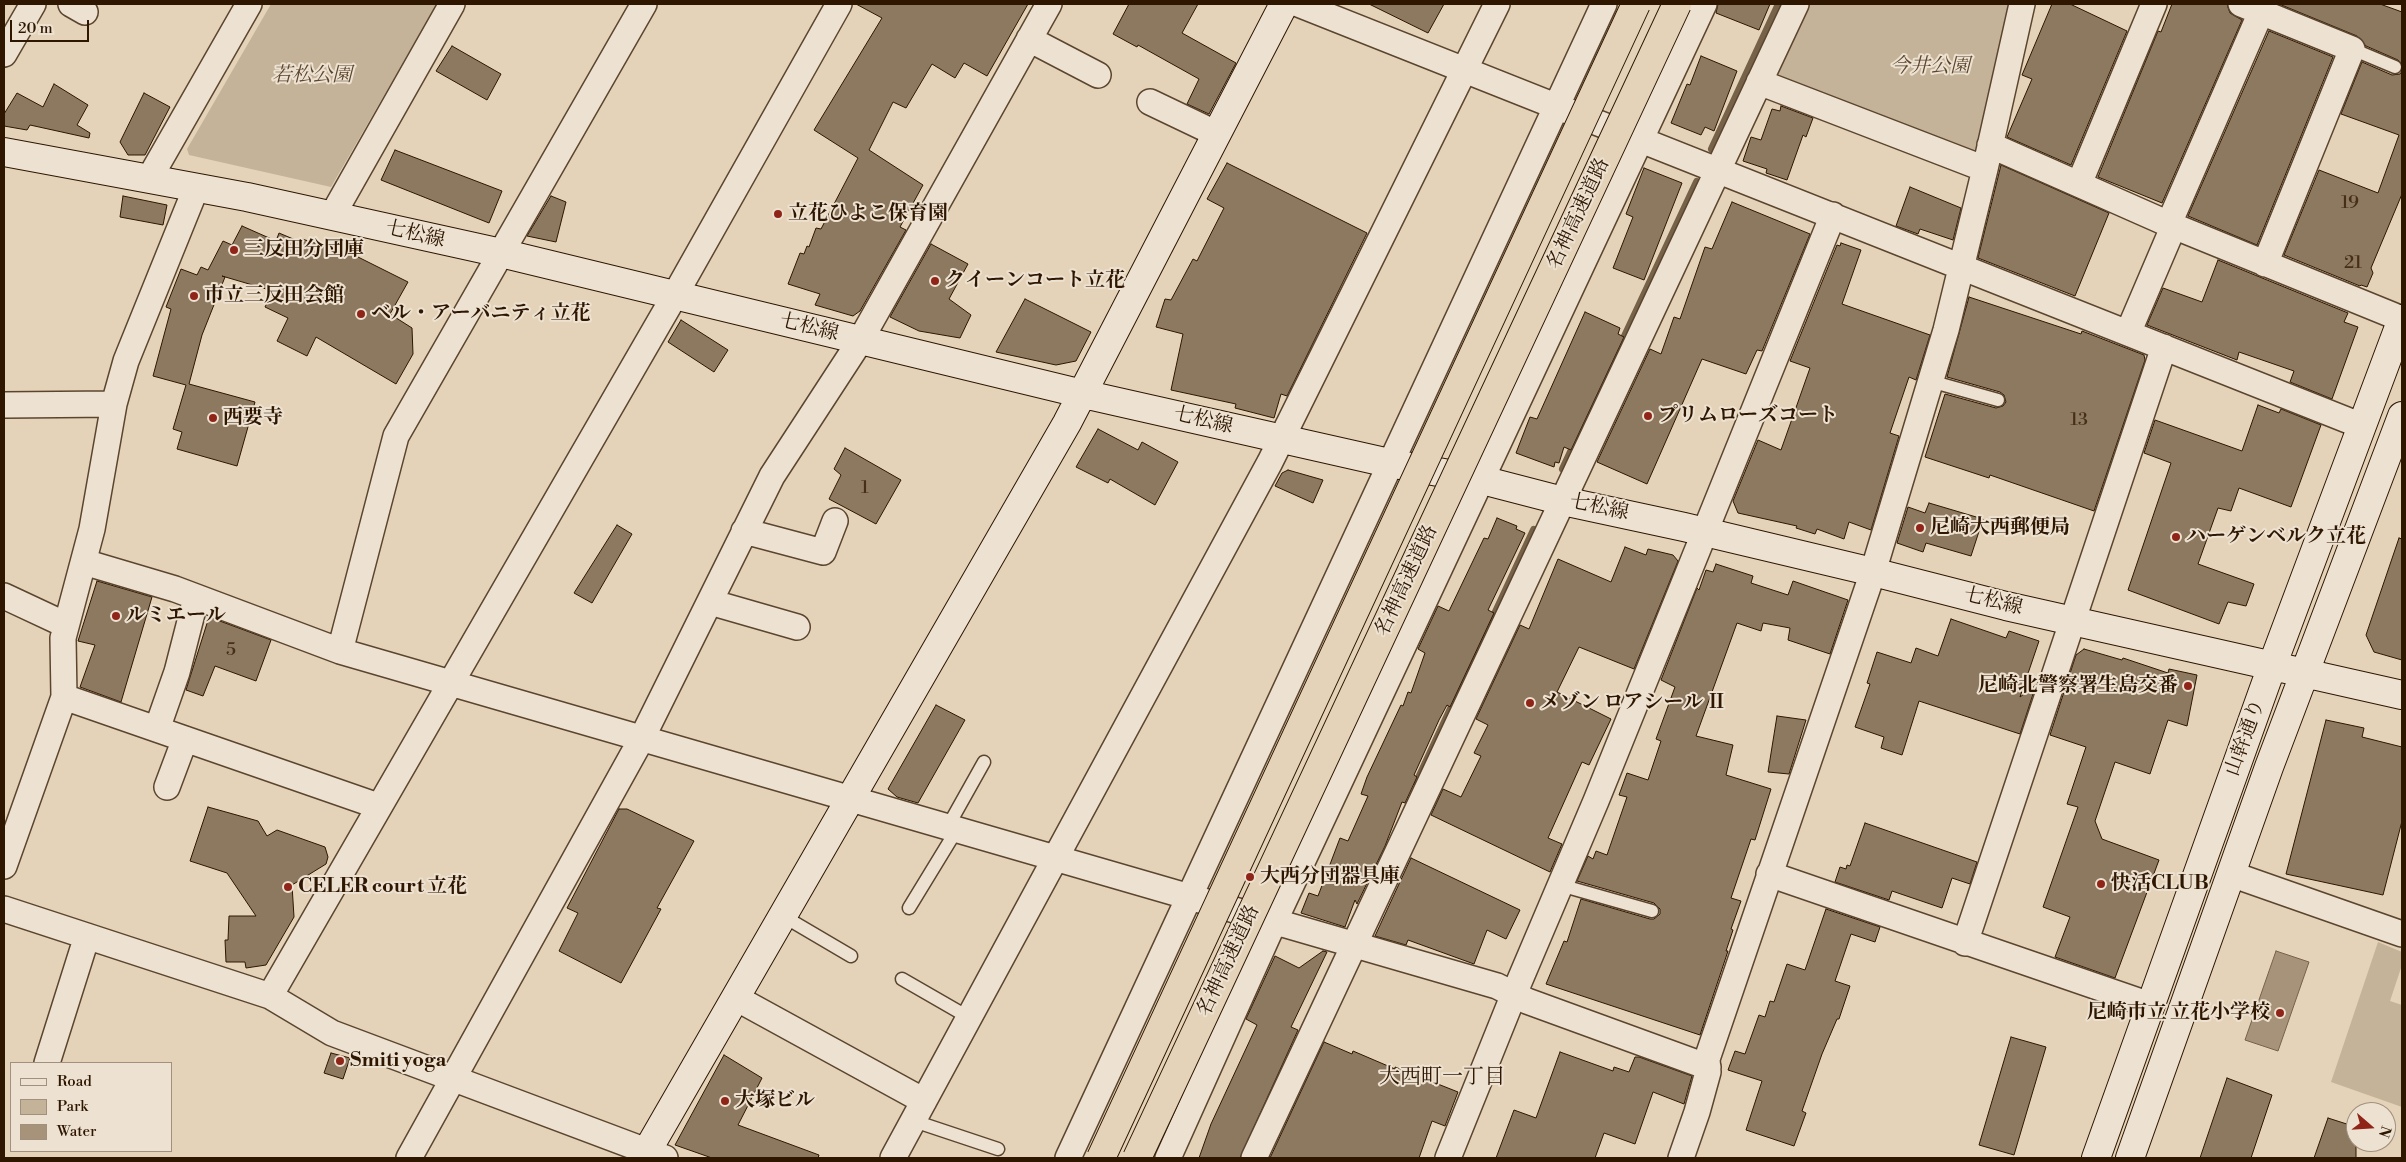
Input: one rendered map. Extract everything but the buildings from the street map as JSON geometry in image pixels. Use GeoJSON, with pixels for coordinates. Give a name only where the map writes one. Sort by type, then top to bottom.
{"type":"FeatureCollection","features":[{"type":"Feature","properties":{"kind":"highway","name":"名神高速道路"},"geometry":{"type":"LineString","coordinates":[[1101,1158],[1636,4]]}},
{"type":"Feature","properties":{"kind":"highway","name":"名神高速道路"},"geometry":{"type":"LineString","coordinates":[[1137,1158],[1677,4]]}},
{"type":"Feature","properties":{"kind":"street"},"geometry":{"type":"LineString","coordinates":[[4,54],[33,4]]}},
{"type":"Feature","properties":{"kind":"street"},"geometry":{"type":"LineString","coordinates":[[149,179],[249,4]]}},
{"type":"Feature","properties":{"kind":"street"},"geometry":{"type":"LineString","coordinates":[[332,216],[452,4]]}},
{"type":"Feature","properties":{"kind":"street"},"geometry":{"type":"LineString","coordinates":[[340,651],[396,436],[644,4]]}},
{"type":"Feature","properties":{"kind":"street"},"geometry":{"type":"LineString","coordinates":[[270,996],[674,295],[839,4]]}},
{"type":"Feature","properties":{"kind":"street"},"geometry":{"type":"LineString","coordinates":[[409,1158],[642,738],[744,531],[787,452],[860,341],[1049,4]]}},
{"type":"Feature","properties":{"kind":"street"},"geometry":{"type":"LineString","coordinates":[[4,909],[270,996],[332,1033],[652,1156],[736,998],[1083,394],[1284,4]]}},
{"type":"Feature","properties":{"kind":"street"},"geometry":{"type":"LineString","coordinates":[[1298,4],[1640,138],[2362,426]]}},
{"type":"Feature","properties":{"kind":"street"},"geometry":{"type":"LineString","coordinates":[[893,1158],[1240,519],[1497,4]]}},
{"type":"Feature","properties":{"kind":"street"},"geometry":{"type":"LineString","coordinates":[[1068,1158],[1389,463],[1604,4]]}},
{"type":"Feature","properties":{"kind":"street"},"geometry":{"type":"LineString","coordinates":[[1168,1158],[1274,922],[1704,4]]}},
{"type":"Feature","properties":{"kind":"street"},"geometry":{"type":"LineString","coordinates":[[1254,1158],[1563,501],[1716,169],[1796,4]]}},
{"type":"Feature","properties":{"kind":"street"},"geometry":{"type":"LineString","coordinates":[[1681,1158],[1697,1112],[1708,1068],[1707,1059],[1873,572],[1930,381],[1961,266],[2022,4]]}},
{"type":"Feature","properties":{"kind":"street"},"geometry":{"type":"LineString","coordinates":[[2078,184],[2154,4]]}},
{"type":"Feature","properties":{"kind":"street"},"geometry":{"type":"LineString","coordinates":[[2128,333],[2172,230],[2171,219],[2251,8],[2352,49],[2265,264]]}},
{"type":"Feature","properties":{"kind":"street"},"geometry":{"type":"LineString","coordinates":[[1029,39],[1098,75]]}},
{"type":"Feature","properties":{"kind":"street"},"geometry":{"type":"LineString","coordinates":[[1759,82],[1987,157],[2078,184],[2171,225],[2402,319]]}},
{"type":"Feature","properties":{"kind":"street"},"geometry":{"type":"LineString","coordinates":[[1150,102],[1217,134]]}},
{"type":"Feature","properties":{"kind":"street","name":"七松線"},"geometry":{"type":"LineString","coordinates":[[4,152],[196,188],[501,254],[1083,394],[1389,463],[1482,480],[1563,501],[1704,531],[2073,621],[2402,695]]}},
{"type":"Feature","properties":{"kind":"street"},"geometry":{"type":"LineString","coordinates":[[4,866],[64,696],[62,638],[84,562],[114,404],[126,361],[196,188]]}},
{"type":"Feature","properties":{"kind":"street"},"geometry":{"type":"LineString","coordinates":[[1448,1158],[1832,215]]}},
{"type":"Feature","properties":{"kind":"street","name":"山幹通り"},"geometry":{"type":"LineString","coordinates":[[2096,1158],[2272,666],[2402,319]]}},
{"type":"Feature","properties":{"kind":"street"},"geometry":{"type":"LineString","coordinates":[[1965,943],[2164,348]]}},
{"type":"Feature","properties":{"kind":"street"},"geometry":{"type":"LineString","coordinates":[[4,405],[114,404]]}},
{"type":"Feature","properties":{"kind":"street","name":"山幹通り"},"geometry":{"type":"LineString","coordinates":[[2130,1158],[2305,672],[2402,416]]}},
{"type":"Feature","properties":{"kind":"street"},"geometry":{"type":"LineString","coordinates":[[744,531],[823,552],[835,521]]}},
{"type":"Feature","properties":{"kind":"street"},"geometry":{"type":"LineString","coordinates":[[84,562],[175,588],[196,598],[340,651],[1497,986],[1708,1068]]}},
{"type":"Feature","properties":{"kind":"street"},"geometry":{"type":"LineString","coordinates":[[4,596],[66,625]]}},
{"type":"Feature","properties":{"kind":"street"},"geometry":{"type":"LineString","coordinates":[[157,729],[177,672],[196,598]]}},
{"type":"Feature","properties":{"kind":"street"},"geometry":{"type":"LineString","coordinates":[[710,602],[796,627]]}},
{"type":"Feature","properties":{"kind":"street"},"geometry":{"type":"LineString","coordinates":[[64,696],[378,806]]}},
{"type":"Feature","properties":{"kind":"street"},"geometry":{"type":"LineString","coordinates":[[167,786],[185,739]]}},
{"type":"Feature","properties":{"kind":"street"},"geometry":{"type":"LineString","coordinates":[[1769,874],[1965,943],[1986,947],[2150,1005]]}},
{"type":"Feature","properties":{"kind":"street"},"geometry":{"type":"LineString","coordinates":[[2231,874],[2402,934]]}},
{"type":"Feature","properties":{"kind":"street"},"geometry":{"type":"LineString","coordinates":[[47,1062],[87,936]]}},
{"type":"Feature","properties":{"kind":"street"},"geometry":{"type":"LineString","coordinates":[[736,998],[919,1111]]}},
{"type":"Feature","properties":{"kind":"lane"},"geometry":{"type":"LineString","coordinates":[[2352,49],[2395,67]]}},
{"type":"Feature","properties":{"kind":"lane"},"geometry":{"type":"LineString","coordinates":[[1930,381],[1998,400]]}},
{"type":"Feature","properties":{"kind":"lane"},"geometry":{"type":"LineString","coordinates":[[909,908],[984,762]]}},
{"type":"Feature","properties":{"kind":"lane"},"geometry":{"type":"LineString","coordinates":[[1560,885],[1652,911]]}},
{"type":"Feature","properties":{"kind":"lane"},"geometry":{"type":"LineString","coordinates":[[783,916],[851,956]]}},
{"type":"Feature","properties":{"kind":"lane"},"geometry":{"type":"LineString","coordinates":[[902,979],[968,1017]]}},
{"type":"Feature","properties":{"kind":"lane"},"geometry":{"type":"LineString","coordinates":[[919,1111],[998,1149]]}},
{"type":"Feature","properties":{"kind":"green space","name":"若松公園"},"geometry":{"type":"Polygon","coordinates":[[[271,4],[437,4],[331,187],[189,155],[187,149],[271,4]]]}},
{"type":"Feature","properties":{"kind":"green space","name":"今井公園"},"geometry":{"type":"Polygon","coordinates":[[[1808,4],[2011,4],[1976,152],[1774,78],[1808,4]]]}},
{"type":"Feature","properties":{"kind":"green space"},"geometry":{"type":"Polygon","coordinates":[[[2378,942],[2402,952],[2402,965],[2390,1001],[2402,1005],[2402,1107],[2396,1105],[2396,1102],[2388,1102],[2331,1082],[2378,942]]]}},
{"type":"Feature","properties":{"kind":"water"},"geometry":{"type":"Polygon","coordinates":[[[2276,951],[2309,962],[2278,1051],[2245,1040],[2276,951]]]}},
{"type":"Feature","properties":{"kind":"waterway"},"geometry":{"type":"LineString","coordinates":[[1712,149],[1779,4]]}},
{"type":"Feature","properties":{"kind":"waterway"},"geometry":{"type":"LineString","coordinates":[[1563,469],[1697,182]]}},
{"type":"Feature","properties":{"kind":"waterway"},"geometry":{"type":"LineString","coordinates":[[1417,782],[1534,530]]}},
{"type":"Feature","properties":{"kind":"place","name":"立花ひよこ保育園"},"geometry":{"type":"Point","coordinates":[778,214]}},
{"type":"Feature","properties":{"kind":"place","name":"三反田分団庫"},"geometry":{"type":"Point","coordinates":[234,250]}},
{"type":"Feature","properties":{"kind":"place","name":"クイーンコート立花"},"geometry":{"type":"Point","coordinates":[935,281]}},
{"type":"Feature","properties":{"kind":"place","name":"市立三反田会館"},"geometry":{"type":"Point","coordinates":[194,296]}},
{"type":"Feature","properties":{"kind":"place","name":"ベル・アーバニティ立花"},"geometry":{"type":"Point","coordinates":[361,314]}},
{"type":"Feature","properties":{"kind":"place","name":"プリムローズコート"},"geometry":{"type":"Point","coordinates":[1648,416]}},
{"type":"Feature","properties":{"kind":"place","name":"西要寺"},"geometry":{"type":"Point","coordinates":[213,418]}},
{"type":"Feature","properties":{"kind":"place","name":"尼崎大西郵便局"},"geometry":{"type":"Point","coordinates":[1920,528]}},
{"type":"Feature","properties":{"kind":"place","name":"ハーゲンベルク立花"},"geometry":{"type":"Point","coordinates":[2176,537]}},
{"type":"Feature","properties":{"kind":"place","name":"ルミエール"},"geometry":{"type":"Point","coordinates":[116,616]}},
{"type":"Feature","properties":{"kind":"place","name":"尼崎北警察署生島交番"},"geometry":{"type":"Point","coordinates":[2188,686]}},
{"type":"Feature","properties":{"kind":"place","name":"メゾン ロアシール Ⅱ"},"geometry":{"type":"Point","coordinates":[1530,703]}},
{"type":"Feature","properties":{"kind":"place","name":"大西分団器具庫"},"geometry":{"type":"Point","coordinates":[1250,877]}},
{"type":"Feature","properties":{"kind":"place","name":"快活CLUB"},"geometry":{"type":"Point","coordinates":[2101,884]}},
{"type":"Feature","properties":{"kind":"place","name":"CELER court 立花"},"geometry":{"type":"Point","coordinates":[288,887]}},
{"type":"Feature","properties":{"kind":"place","name":"尼崎市立 立花小学校"},"geometry":{"type":"Point","coordinates":[2280,1013]}},
{"type":"Feature","properties":{"kind":"place","name":"Smiti yoga"},"geometry":{"type":"Point","coordinates":[340,1061]}},
{"type":"Feature","properties":{"kind":"place","name":"大塚ビル"},"geometry":{"type":"Point","coordinates":[725,1101]}},
{"type":"Feature","properties":{"kind":"district","name":"大西町一丁目"},"geometry":{"type":"Point","coordinates":[1442,1078]}}]}
